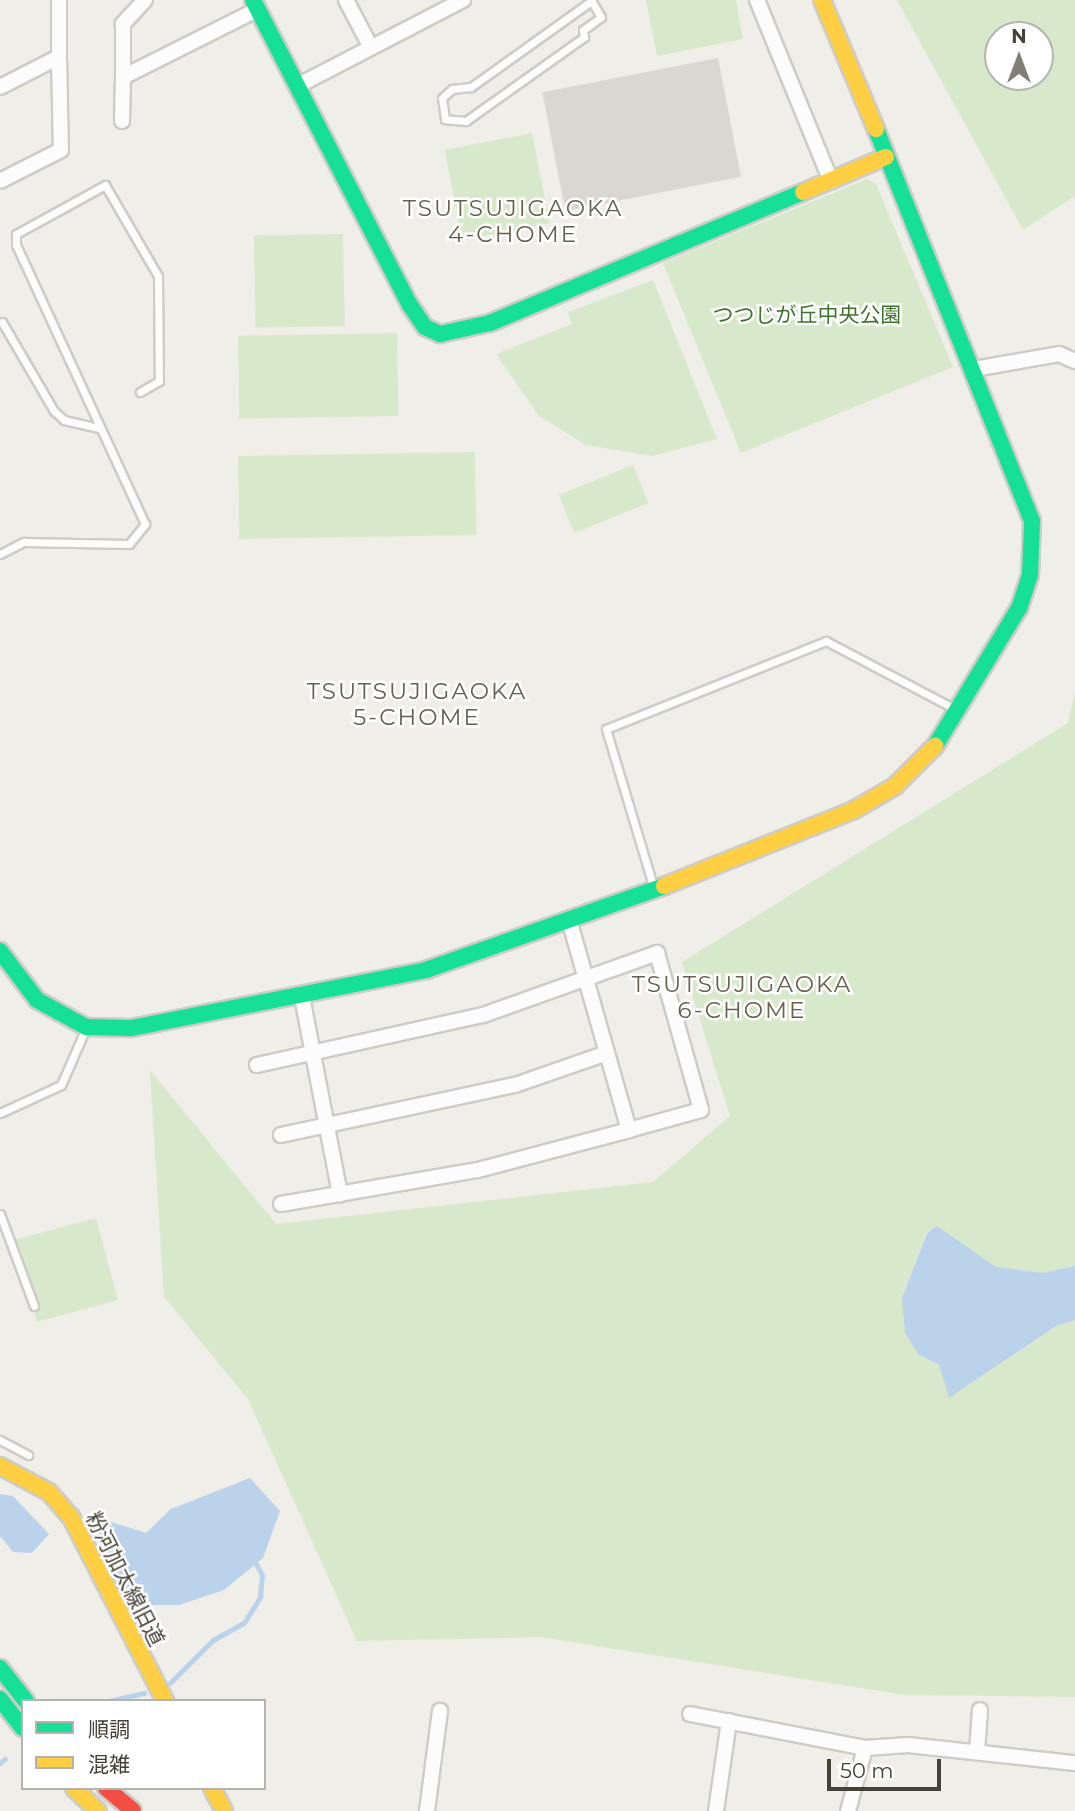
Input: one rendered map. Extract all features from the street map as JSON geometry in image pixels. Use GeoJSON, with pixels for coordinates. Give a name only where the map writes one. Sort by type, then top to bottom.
{"type":"FeatureCollection","features":[{"type":"Feature","properties":{"kind":"street"},"geometry":{"type":"LineString","coordinates":[[0,181],[61,150],[59,0]]}},
{"type":"Feature","properties":{"kind":"street"},"geometry":{"type":"LineString","coordinates":[[122,121],[123,24],[145,0]]}},
{"type":"Feature","properties":{"kind":"street"},"geometry":{"type":"LineString","coordinates":[[346,0],[370,46]]}},
{"type":"Feature","properties":{"kind":"street"},"geometry":{"type":"LineString","coordinates":[[299,85],[439,5],[463,0]]}},
{"type":"Feature","properties":{"kind":"street"},"geometry":{"type":"LineString","coordinates":[[757,0],[831,181]]}},
{"type":"Feature","properties":{"kind":"street"},"geometry":{"type":"LineString","coordinates":[[0,951],[37,1000],[86,1027],[174,1022],[426,970],[570,923],[854,810],[895,786],[960,711],[1030,575],[1032,521],[974,369],[822,0]]}},
{"type":"Feature","properties":{"kind":"street"},"geometry":{"type":"LineString","coordinates":[[123,77],[255,4],[410,305],[425,327],[440,334],[490,323],[886,158]]}},
{"type":"Feature","properties":{"kind":"street"},"geometry":{"type":"LineString","coordinates":[[0,87],[59,57]]}},
{"type":"Feature","properties":{"kind":"street"},"geometry":{"type":"LineString","coordinates":[[974,369],[1059,354],[1075,361]]}},
{"type":"Feature","properties":{"kind":"street"},"geometry":{"type":"LineString","coordinates":[[570,923],[629,1130]]}},
{"type":"Feature","properties":{"kind":"street"},"geometry":{"type":"LineString","coordinates":[[257,1065],[457,1023],[657,953],[701,1110],[478,1170],[281,1205]]}},
{"type":"Feature","properties":{"kind":"street"},"geometry":{"type":"LineString","coordinates":[[302,997],[340,1194]]}},
{"type":"Feature","properties":{"kind":"street"},"geometry":{"type":"LineString","coordinates":[[281,1135],[515,1085],[607,1053]]}},
{"type":"Feature","properties":{"kind":"street","name":"粉河加太線旧道"},"geometry":{"type":"LineString","coordinates":[[0,1466],[50,1492],[71,1517],[164,1699]]}},
{"type":"Feature","properties":{"kind":"street"},"geometry":{"type":"LineString","coordinates":[[0,1668],[24,1699]]}},
{"type":"Feature","properties":{"kind":"street"},"geometry":{"type":"LineString","coordinates":[[0,1699],[21,1725]]}},
{"type":"Feature","properties":{"kind":"street"},"geometry":{"type":"LineString","coordinates":[[977,1752],[980,1710]]}},
{"type":"Feature","properties":{"kind":"street"},"geometry":{"type":"LineString","coordinates":[[427,1811],[440,1711]]}},
{"type":"Feature","properties":{"kind":"street"},"geometry":{"type":"LineString","coordinates":[[690,1714],[865,1748],[908,1745],[1075,1762]]}},
{"type":"Feature","properties":{"kind":"street"},"geometry":{"type":"LineString","coordinates":[[716,1811],[729,1721]]}},
{"type":"Feature","properties":{"kind":"street"},"geometry":{"type":"LineString","coordinates":[[848,1811],[865,1748]]}},
{"type":"Feature","properties":{"kind":"street"},"geometry":{"type":"LineString","coordinates":[[76,1790],[98,1811]]}},
{"type":"Feature","properties":{"kind":"street"},"geometry":{"type":"LineString","coordinates":[[108,1790],[133,1811]]}},
{"type":"Feature","properties":{"kind":"lane"},"geometry":{"type":"LineString","coordinates":[[591,0],[601,17],[583,30],[584,37],[466,121],[445,119],[442,97],[452,89],[471,88],[591,0]]}},
{"type":"Feature","properties":{"kind":"lane"},"geometry":{"type":"LineString","coordinates":[[0,554],[24,542],[130,544],[140,535],[144,513],[100,429],[16,234],[105,184],[158,276],[159,381],[140,392]]}},
{"type":"Feature","properties":{"kind":"lane"},"geometry":{"type":"LineString","coordinates":[[2,322],[54,411],[64,420],[100,429]]}},
{"type":"Feature","properties":{"kind":"lane"},"geometry":{"type":"LineString","coordinates":[[654,890],[606,729],[826,641],[960,711]]}},
{"type":"Feature","properties":{"kind":"lane"},"geometry":{"type":"LineString","coordinates":[[0,1113],[61,1085],[80,1054],[86,1027]]}},
{"type":"Feature","properties":{"kind":"lane"},"geometry":{"type":"LineString","coordinates":[[0,1214],[34,1306]]}},
{"type":"Feature","properties":{"kind":"lane"},"geometry":{"type":"LineString","coordinates":[[0,1440],[28,1454]]}},
{"type":"Feature","properties":{"kind":"green space"},"geometry":{"type":"Polygon","coordinates":[[[646,0],[736,0],[743,39],[657,56],[646,0]]]}},
{"type":"Feature","properties":{"kind":"green space"},"geometry":{"type":"Polygon","coordinates":[[[897,0],[1075,0],[1075,196],[1023,230],[897,0]]]}},
{"type":"Feature","properties":{"kind":"green space"},"geometry":{"type":"Polygon","coordinates":[[[532,133],[550,223],[462,240],[445,150],[532,133]]]}},
{"type":"Feature","properties":{"kind":"green space","name":"つつじが丘中央公園"},"geometry":{"type":"Polygon","coordinates":[[[867,179],[876,184],[953,367],[741,453],[663,263],[867,179]]]}},
{"type":"Feature","properties":{"kind":"green space"},"geometry":{"type":"Polygon","coordinates":[[[343,234],[345,326],[256,328],[254,236],[343,234]]]}},
{"type":"Feature","properties":{"kind":"green space"},"geometry":{"type":"Polygon","coordinates":[[[653,280],[717,439],[652,456],[586,445],[539,416],[496,354],[572,324],[568,312],[653,280]]]}},
{"type":"Feature","properties":{"kind":"green space"},"geometry":{"type":"Polygon","coordinates":[[[397,333],[398,416],[239,419],[238,336],[397,333]]]}},
{"type":"Feature","properties":{"kind":"green space"},"geometry":{"type":"Polygon","coordinates":[[[475,452],[476,535],[239,539],[238,456],[475,452]]]}},
{"type":"Feature","properties":{"kind":"green space"},"geometry":{"type":"Polygon","coordinates":[[[633,465],[648,503],[574,533],[559,495],[633,465]]]}},
{"type":"Feature","properties":{"kind":"green space"},"geometry":{"type":"Polygon","coordinates":[[[1075,692],[1075,1266],[1042,1273],[996,1267],[937,1227],[926,1233],[902,1298],[918,1354],[939,1365],[949,1398],[1056,1326],[1075,1320],[1075,1697],[905,1695],[540,1637],[357,1641],[248,1399],[164,1297],[150,1070],[276,1224],[653,1182],[730,1116],[682,962],[1068,723],[1075,692]]]}},
{"type":"Feature","properties":{"kind":"green space"},"geometry":{"type":"Polygon","coordinates":[[[96,1218],[118,1300],[37,1322],[15,1240],[96,1218]]]}},
{"type":"Feature","properties":{"kind":"water"},"geometry":{"type":"Polygon","coordinates":[[[937,1226],[996,1267],[1042,1273],[1075,1266],[1075,1320],[1056,1326],[949,1398],[939,1365],[918,1354],[905,1333],[902,1298],[927,1233],[937,1226]]]}},
{"type":"Feature","properties":{"kind":"water"},"geometry":{"type":"Polygon","coordinates":[[[250,1478],[280,1511],[263,1558],[224,1590],[179,1605],[145,1605],[120,1587],[98,1541],[99,1518],[146,1533],[171,1509],[250,1478]]]}},
{"type":"Feature","properties":{"kind":"water"},"geometry":{"type":"Polygon","coordinates":[[[0,1494],[13,1496],[49,1534],[32,1553],[13,1552],[0,1536],[0,1494]]]}},
{"type":"Feature","properties":{"kind":"building"},"geometry":{"type":"Polygon","coordinates":[[[718,58],[741,177],[565,211],[542,92],[718,58]]]}},
{"type":"Feature","properties":{"kind":"waterway"},"geometry":{"type":"LineString","coordinates":[[170,1683],[213,1640],[244,1623],[260,1597],[262,1575],[253,1559]]}},
{"type":"Feature","properties":{"kind":"waterway"},"geometry":{"type":"LineString","coordinates":[[118,1699],[144,1693]]}},
{"type":"Feature","properties":{"kind":"waterway"},"geometry":{"type":"LineString","coordinates":[[0,1763],[5,1759]]}},
{"type":"Feature","properties":{"kind":"traffic: fast"},"geometry":{"type":"LineString","coordinates":[[253,0],[410,305],[425,327],[440,334],[490,323],[803,192]]}},
{"type":"Feature","properties":{"kind":"traffic: fast"},"geometry":{"type":"LineString","coordinates":[[876,129],[1032,521],[1030,575],[1019,608],[935,746]]}},
{"type":"Feature","properties":{"kind":"traffic: fast"},"geometry":{"type":"LineString","coordinates":[[0,951],[37,1000],[86,1027],[131,1028],[426,970],[664,886]]}},
{"type":"Feature","properties":{"kind":"traffic: fast"},"geometry":{"type":"LineString","coordinates":[[0,1668],[24,1699]]}},
{"type":"Feature","properties":{"kind":"traffic: fast"},"geometry":{"type":"LineString","coordinates":[[0,1699],[21,1725]]}},
{"type":"Feature","properties":{"kind":"traffic: slow"},"geometry":{"type":"LineString","coordinates":[[822,0],[876,129]]}},
{"type":"Feature","properties":{"kind":"traffic: slow"},"geometry":{"type":"LineString","coordinates":[[803,192],[886,157]]}},
{"type":"Feature","properties":{"kind":"traffic: slow"},"geometry":{"type":"LineString","coordinates":[[664,886],[854,810],[895,786],[935,746]]}},
{"type":"Feature","properties":{"kind":"traffic: slow"},"geometry":{"type":"LineString","coordinates":[[0,1466],[49,1492],[71,1517],[164,1699]]}},
{"type":"Feature","properties":{"kind":"traffic: slow"},"geometry":{"type":"LineString","coordinates":[[76,1790],[98,1811]]}},
{"type":"Feature","properties":{"kind":"traffic: slow"},"geometry":{"type":"LineString","coordinates":[[213,1790],[224,1811]]}},
{"type":"Feature","properties":{"kind":"traffic: jam"},"geometry":{"type":"LineString","coordinates":[[108,1790],[133,1811]]}},
{"type":"Feature","properties":{"kind":"district","name":"TSUTSUJIGAOKA 4-CHOME"},"geometry":{"type":"Point","coordinates":[513,221]}},
{"type":"Feature","properties":{"kind":"district","name":"TSUTSUJIGAOKA 5-CHOME"},"geometry":{"type":"Point","coordinates":[417,704]}},
{"type":"Feature","properties":{"kind":"district","name":"TSUTSUJIGAOKA 6-CHOME"},"geometry":{"type":"Point","coordinates":[742,997]}}]}
